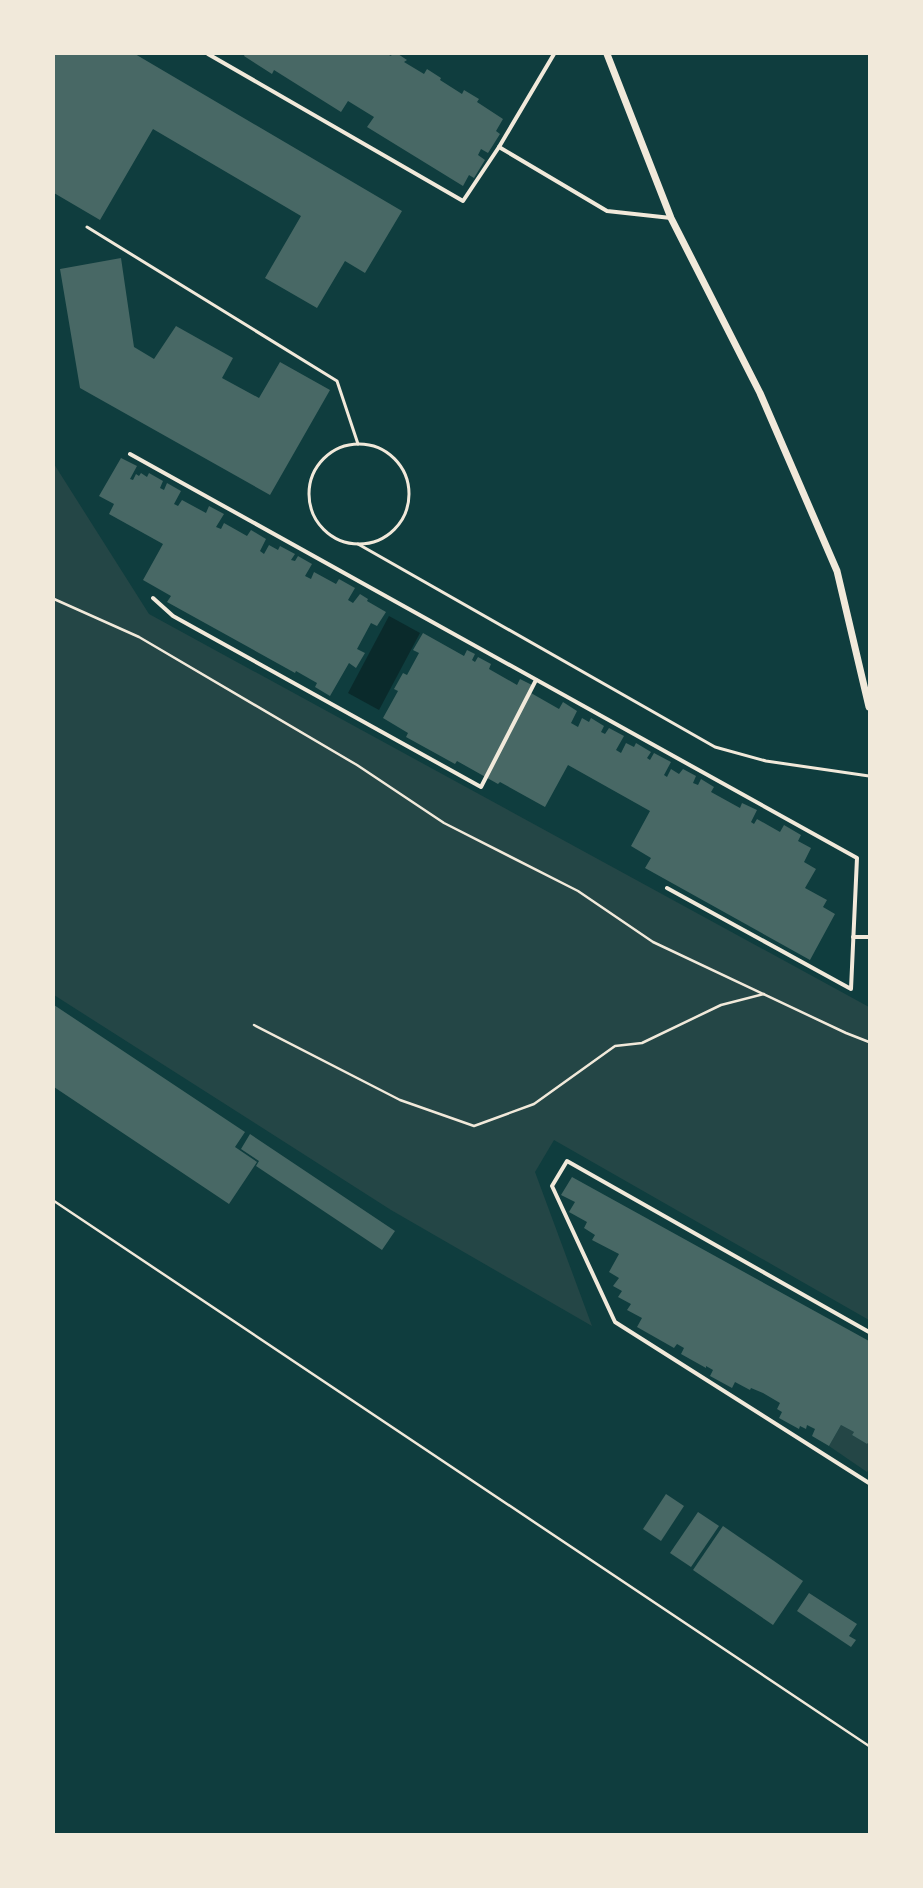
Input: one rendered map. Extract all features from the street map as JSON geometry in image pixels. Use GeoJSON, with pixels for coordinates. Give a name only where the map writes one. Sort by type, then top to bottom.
{"type":"FeatureCollection","features":[{"type":"Feature","properties":{"kind":"street"},"geometry":{"type":"LineString","coordinates":[[208,54],[463,200],[499,147],[554,54]]}},
{"type":"Feature","properties":{"kind":"street"},"geometry":{"type":"LineString","coordinates":[[607,54],[671,218],[760,393],[837,571],[869,707]]}},
{"type":"Feature","properties":{"kind":"street"},"geometry":{"type":"LineString","coordinates":[[499,147],[607,211],[671,218]]}},
{"type":"Feature","properties":{"kind":"street"},"geometry":{"type":"LineString","coordinates":[[130,454],[857,858],[851,989],[667,888]]}},
{"type":"Feature","properties":{"kind":"street"},"geometry":{"type":"LineString","coordinates":[[153,598],[173,616],[481,788],[536,680]]}},
{"type":"Feature","properties":{"kind":"street"},"geometry":{"type":"LineString","coordinates":[[853,937],[869,937]]}},
{"type":"Feature","properties":{"kind":"street"},"geometry":{"type":"LineString","coordinates":[[869,1332],[567,1161],[552,1186],[615,1322],[869,1483]]}},
{"type":"Feature","properties":{"kind":"lane"},"geometry":{"type":"LineString","coordinates":[[87,227],[337,381],[358,444]]}},
{"type":"Feature","properties":{"kind":"lane"},"geometry":{"type":"LineString","coordinates":[[358,444],[371,446],[384,451],[394,459],[405,476],[409,497],[406,511],[399,524],[390,534],[377,541],[358,544],[349,543],[334,538],[323,529],[314,516],[310,502],[310,487],[314,473],[322,461],[332,452],[344,446],[358,444]]}},
{"type":"Feature","properties":{"kind":"lane"},"geometry":{"type":"LineString","coordinates":[[358,544],[715,747],[766,761],[869,776]]}},
{"type":"Feature","properties":{"kind":"path"},"geometry":{"type":"LineString","coordinates":[[54,599],[139,637],[357,765],[444,823],[578,891],[653,942],[846,1033],[869,1042]]}},
{"type":"Feature","properties":{"kind":"path"},"geometry":{"type":"LineString","coordinates":[[254,1025],[400,1100],[474,1126],[534,1104],[614,1046],[642,1043],[721,1005],[764,994]]}},
{"type":"Feature","properties":{"kind":"path"},"geometry":{"type":"LineString","coordinates":[[54,1201],[869,1746]]}},
{"type":"Feature","properties":{"kind":"shaded area"},"geometry":{"type":"Polygon","coordinates":[[[54,464],[149,614],[869,1007],[869,1320],[554,1140],[535,1172],[592,1326],[391,1210],[54,995],[54,464]]]}},
{"type":"Feature","properties":{"kind":"shaded area"},"geometry":{"type":"Polygon","coordinates":[[[389,616],[420,633],[379,710],[348,693],[389,616]]]}},
{"type":"Feature","properties":{"kind":"shaded area"},"geometry":{"type":"Polygon","coordinates":[[[841,1425],[854,1432],[852,1435],[867,1444],[869,1442],[869,1468],[867,1472],[829,1446],[841,1425]]]}},
{"type":"Feature","properties":{"kind":"building"},"geometry":{"type":"Polygon","coordinates":[[[54,54],[135,54],[402,211],[365,273],[345,261],[317,308],[265,278],[301,216],[153,129],[100,220],[54,193],[54,54]]]}},
{"type":"Feature","properties":{"kind":"building"},"geometry":{"type":"Polygon","coordinates":[[[245,54],[387,54],[391,56],[392,54],[398,54],[407,60],[404,62],[424,74],[427,69],[441,78],[440,80],[462,94],[464,90],[479,99],[477,102],[503,119],[496,131],[500,134],[488,153],[481,149],[478,155],[485,160],[474,178],[469,175],[463,186],[367,127],[374,117],[348,101],[341,112],[274,70],[272,74],[244,56],[245,54]]]}},
{"type":"Feature","properties":{"kind":"building"},"geometry":{"type":"Polygon","coordinates":[[[121,258],[134,347],[154,359],[176,326],[233,358],[222,378],[259,398],[280,362],[330,390],[270,495],[80,388],[60,269],[121,258]]]}},
{"type":"Feature","properties":{"kind":"building"},"geometry":{"type":"Polygon","coordinates":[[[121,458],[137,466],[130,479],[133,480],[136,474],[139,476],[141,473],[147,477],[149,473],[163,481],[160,488],[164,490],[167,483],[181,491],[174,504],[178,506],[182,500],[206,513],[209,506],[224,514],[216,527],[221,529],[224,523],[247,536],[251,530],[266,539],[260,551],[264,554],[269,545],[278,550],[280,546],[295,554],[291,560],[295,561],[298,556],[312,564],[305,576],[311,579],[314,572],[336,584],[339,579],[355,588],[348,600],[353,603],[360,594],[368,599],[367,601],[386,612],[377,626],[371,623],[357,649],[365,653],[356,668],[349,663],[330,696],[315,687],[317,683],[296,671],[295,673],[167,602],[171,596],[143,580],[163,544],[109,514],[114,504],[99,496],[121,458]]]}},
{"type":"Feature","properties":{"kind":"building"},"geometry":{"type":"Polygon","coordinates":[[[423,633],[464,656],[467,650],[475,654],[472,660],[475,662],[478,657],[491,664],[489,669],[517,685],[520,679],[534,686],[531,693],[559,709],[563,702],[577,711],[571,723],[578,727],[582,718],[589,722],[591,718],[604,726],[601,732],[605,734],[609,728],[624,736],[616,750],[621,753],[626,743],[634,747],[636,743],[651,752],[647,758],[650,760],[654,753],[671,762],[664,775],[667,777],[671,769],[679,774],[683,769],[696,776],[693,783],[698,785],[701,779],[714,787],[711,792],[740,808],[742,803],[757,810],[751,822],[754,824],[757,819],[780,832],[784,825],[801,835],[798,841],[811,848],[804,862],[816,869],[805,888],[827,900],[823,907],[835,914],[810,960],[645,868],[651,858],[631,846],[650,811],[568,765],[545,807],[500,782],[498,784],[457,761],[455,764],[406,737],[408,733],[383,718],[398,691],[394,689],[403,673],[407,675],[419,653],[413,650],[423,633]]]}},
{"type":"Feature","properties":{"kind":"building"},"geometry":{"type":"Polygon","coordinates":[[[54,1005],[245,1132],[235,1147],[257,1162],[229,1204],[54,1087],[54,1005]]]}},
{"type":"Feature","properties":{"kind":"building"},"geometry":{"type":"Polygon","coordinates":[[[250,1134],[395,1231],[382,1250],[256,1166],[259,1161],[241,1149],[250,1134]]]}},
{"type":"Feature","properties":{"kind":"building"},"geometry":{"type":"Polygon","coordinates":[[[572,1177],[869,1341],[869,1442],[867,1444],[852,1435],[854,1432],[841,1425],[829,1446],[812,1436],[815,1429],[807,1425],[806,1429],[800,1426],[799,1429],[779,1418],[782,1412],[777,1409],[780,1403],[763,1393],[751,1388],[750,1390],[735,1382],[732,1388],[710,1376],[713,1370],[706,1366],[706,1368],[681,1354],[684,1348],[677,1344],[674,1348],[637,1327],[642,1318],[627,1310],[631,1304],[618,1297],[622,1291],[613,1286],[619,1278],[609,1272],[619,1254],[592,1240],[595,1235],[584,1228],[587,1222],[569,1212],[575,1202],[561,1195],[572,1177]]]}},
{"type":"Feature","properties":{"kind":"building"},"geometry":{"type":"Polygon","coordinates":[[[666,1494],[684,1506],[661,1541],[643,1529],[666,1494]]]}},
{"type":"Feature","properties":{"kind":"building"},"geometry":{"type":"Polygon","coordinates":[[[698,1512],[719,1526],[691,1567],[670,1553],[698,1512]]]}},
{"type":"Feature","properties":{"kind":"building"},"geometry":{"type":"Polygon","coordinates":[[[723,1526],[803,1581],[773,1625],[693,1570],[723,1526]]]}},
{"type":"Feature","properties":{"kind":"building"},"geometry":{"type":"Polygon","coordinates":[[[809,1593],[857,1624],[849,1636],[856,1640],[851,1647],[797,1611],[809,1593]]]}}]}
